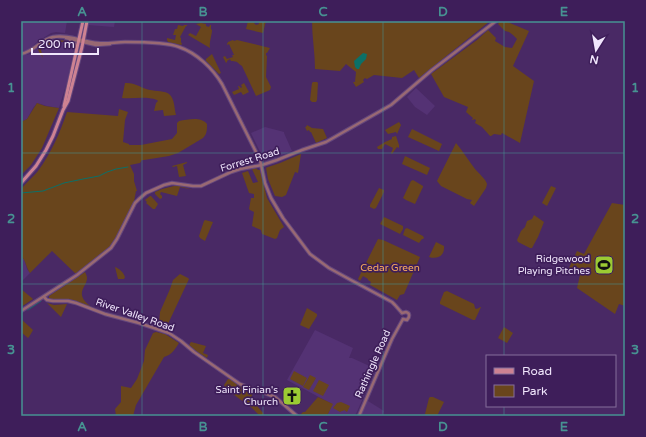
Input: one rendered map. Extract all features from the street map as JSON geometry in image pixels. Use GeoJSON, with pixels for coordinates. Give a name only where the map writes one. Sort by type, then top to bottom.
{"type":"FeatureCollection","features":[{"type":"Feature","properties":{"kind":"main road"},"geometry":{"type":"LineString","coordinates":[[21,183],[36,166],[46,150],[68,101],[81,41],[83,21]]}},
{"type":"Feature","properties":{"kind":"main road"},"geometry":{"type":"LineString","coordinates":[[63,110],[64,100],[76,55],[87,21]]}},
{"type":"Feature","properties":{"kind":"street","name":"Forrest Road"},"geometry":{"type":"LineString","coordinates":[[21,312],[90,266],[111,248],[135,203],[146,192],[172,183],[201,186],[240,169],[262,165],[326,142],[384,109],[436,66],[496,21]]}},
{"type":"Feature","properties":{"kind":"street"},"geometry":{"type":"LineString","coordinates":[[21,54],[29,52],[47,39],[55,37],[62,37],[100,45],[118,42],[164,44],[176,46],[186,50],[206,64],[216,74],[247,132],[262,165],[268,191],[278,210],[310,254],[340,274],[392,302],[402,313],[401,317],[405,320],[408,319],[408,313],[402,313]]}},
{"type":"Feature","properties":{"kind":"street"},"geometry":{"type":"LineString","coordinates":[[62,37],[81,41]]}},
{"type":"Feature","properties":{"kind":"street"},"geometry":{"type":"LineString","coordinates":[[68,39],[75,44],[76,55]]}},
{"type":"Feature","properties":{"kind":"street","name":"River Valley Road"},"geometry":{"type":"LineString","coordinates":[[44,296],[53,302],[76,303],[105,314],[167,332],[240,384],[275,397],[297,416]]}},
{"type":"Feature","properties":{"kind":"street","name":"Rathingle Road"},"geometry":{"type":"LineString","coordinates":[[359,416],[392,339],[403,319]]}},
{"type":"Feature","properties":{"kind":"shaded area"},"geometry":{"type":"Polygon","coordinates":[[[21,21],[67,21],[65,33],[51,33],[29,49],[21,52],[21,21]]]}},
{"type":"Feature","properties":{"kind":"shaded area"},"geometry":{"type":"Polygon","coordinates":[[[89,21],[115,21],[114,27],[88,25],[89,21]]]}},
{"type":"Feature","properties":{"kind":"shaded area"},"geometry":{"type":"Polygon","coordinates":[[[55,40],[68,41],[74,47],[67,82],[59,108],[37,103],[27,119],[21,122],[21,56],[30,54],[46,42],[55,40]]]}},
{"type":"Feature","properties":{"kind":"shaded area"},"geometry":{"type":"Polygon","coordinates":[[[363,53],[367,54],[366,59],[361,64],[359,69],[357,69],[354,61],[363,53]]]}},
{"type":"Feature","properties":{"kind":"shaded area"},"geometry":{"type":"Polygon","coordinates":[[[416,88],[435,106],[427,115],[415,107],[407,97],[416,88]]]}},
{"type":"Feature","properties":{"kind":"shaded area"},"geometry":{"type":"Polygon","coordinates":[[[265,127],[284,132],[292,151],[266,161],[264,160],[251,133],[265,127]]]}},
{"type":"Feature","properties":{"kind":"shaded area"},"geometry":{"type":"Polygon","coordinates":[[[21,256],[24,259],[30,273],[21,282],[21,256]]]}},
{"type":"Feature","properties":{"kind":"shaded area"},"geometry":{"type":"Polygon","coordinates":[[[315,330],[353,348],[349,358],[376,369],[355,416],[327,416],[332,404],[287,380],[315,330]]]}},
{"type":"Feature","properties":{"kind":"shaded area"},"geometry":{"type":"Polygon","coordinates":[[[368,401],[384,411],[382,416],[360,416],[368,401]]]}},
{"type":"Feature","properties":{"kind":"green space"},"geometry":{"type":"Polygon","coordinates":[[[248,21],[255,21],[254,23],[256,25],[259,24],[258,21],[266,21],[263,33],[246,29],[248,21]]]}},
{"type":"Feature","properties":{"kind":"green space"},"geometry":{"type":"Polygon","coordinates":[[[312,21],[490,21],[419,78],[414,70],[402,78],[374,75],[367,79],[365,78],[363,80],[364,82],[356,87],[353,82],[355,82],[356,72],[346,64],[340,71],[315,69],[312,21]]]}},
{"type":"Feature","properties":{"kind":"green space"},"geometry":{"type":"Polygon","coordinates":[[[500,21],[505,21],[529,31],[513,66],[534,81],[520,143],[502,133],[501,135],[494,134],[490,136],[482,127],[475,123],[476,120],[472,120],[473,118],[466,112],[468,107],[444,97],[431,74],[488,30],[496,38],[495,41],[505,47],[512,48],[517,39],[498,24],[500,21]]]}},
{"type":"Feature","properties":{"kind":"green space"},"geometry":{"type":"Polygon","coordinates":[[[196,24],[206,24],[206,26],[209,27],[211,25],[212,30],[210,48],[188,35],[190,33],[196,36],[201,27],[196,24]]]}},
{"type":"Feature","properties":{"kind":"green space"},"geometry":{"type":"Polygon","coordinates":[[[178,25],[187,25],[180,37],[181,45],[168,42],[167,40],[167,38],[175,40],[176,35],[173,35],[178,25]]]}},
{"type":"Feature","properties":{"kind":"green space"},"geometry":{"type":"Polygon","coordinates":[[[51,39],[52,41],[67,41],[53,43],[44,47],[41,50],[43,58],[38,50],[38,47],[51,39]]]}},
{"type":"Feature","properties":{"kind":"green space"},"geometry":{"type":"Polygon","coordinates":[[[233,40],[270,48],[266,53],[266,77],[271,87],[270,90],[256,96],[242,66],[237,62],[231,61],[230,59],[226,63],[223,57],[225,56],[227,59],[233,57],[232,55],[234,55],[229,44],[227,45],[228,42],[233,40]]]}},
{"type":"Feature","properties":{"kind":"green space"},"geometry":{"type":"Polygon","coordinates":[[[212,54],[221,73],[219,74],[206,61],[206,59],[212,54]]]}},
{"type":"Feature","properties":{"kind":"green space"},"geometry":{"type":"Polygon","coordinates":[[[313,82],[318,83],[316,102],[312,102],[310,100],[313,82]]]}},
{"type":"Feature","properties":{"kind":"green space"},"geometry":{"type":"Polygon","coordinates":[[[125,83],[131,83],[150,90],[168,93],[172,98],[176,115],[164,116],[163,110],[154,111],[158,101],[157,100],[144,98],[122,98],[125,83]]]}},
{"type":"Feature","properties":{"kind":"green space"},"geometry":{"type":"Polygon","coordinates":[[[244,83],[249,92],[243,95],[241,92],[234,95],[232,92],[239,89],[238,86],[241,88],[241,85],[244,83]]]}},
{"type":"Feature","properties":{"kind":"green space"},"geometry":{"type":"Polygon","coordinates":[[[37,103],[59,108],[42,148],[31,165],[21,175],[21,122],[27,119],[37,103]]]}},
{"type":"Feature","properties":{"kind":"green space"},"geometry":{"type":"Polygon","coordinates":[[[119,109],[128,112],[125,120],[123,142],[129,145],[141,145],[172,139],[177,133],[177,123],[179,121],[194,119],[201,120],[207,124],[206,132],[203,138],[178,153],[169,156],[142,160],[140,163],[130,165],[134,174],[134,181],[137,191],[133,207],[114,245],[77,275],[52,251],[30,273],[21,256],[21,189],[38,171],[47,157],[67,112],[118,116],[119,109]]]}},
{"type":"Feature","properties":{"kind":"green space"},"geometry":{"type":"Polygon","coordinates":[[[399,122],[401,125],[397,134],[396,132],[388,134],[385,130],[399,122]]]}},
{"type":"Feature","properties":{"kind":"green space"},"geometry":{"type":"Polygon","coordinates":[[[307,125],[312,128],[323,129],[327,138],[316,143],[311,132],[309,130],[307,131],[305,127],[307,125]]]}},
{"type":"Feature","properties":{"kind":"green space"},"geometry":{"type":"Polygon","coordinates":[[[412,129],[442,144],[439,151],[408,137],[412,129]]]}},
{"type":"Feature","properties":{"kind":"green space"},"geometry":{"type":"Polygon","coordinates":[[[396,136],[399,148],[397,147],[392,154],[393,148],[385,144],[382,149],[378,149],[377,147],[396,136]]]}},
{"type":"Feature","properties":{"kind":"green space"},"geometry":{"type":"Polygon","coordinates":[[[456,143],[487,184],[474,206],[470,203],[472,200],[441,186],[437,181],[456,143]]]}},
{"type":"Feature","properties":{"kind":"green space"},"geometry":{"type":"Polygon","coordinates":[[[301,154],[298,173],[295,172],[286,195],[282,197],[275,196],[268,179],[266,168],[301,154]]]}},
{"type":"Feature","properties":{"kind":"green space"},"geometry":{"type":"Polygon","coordinates":[[[405,156],[430,168],[427,175],[402,164],[405,156]]]}},
{"type":"Feature","properties":{"kind":"green space"},"geometry":{"type":"Polygon","coordinates":[[[187,162],[183,165],[186,176],[179,177],[177,166],[172,166],[187,162]]]}},
{"type":"Feature","properties":{"kind":"green space"},"geometry":{"type":"Polygon","coordinates":[[[256,168],[260,170],[267,198],[284,227],[280,230],[277,238],[275,239],[262,234],[261,230],[252,226],[254,212],[249,209],[251,198],[254,198],[254,194],[249,193],[242,173],[248,171],[253,183],[258,182],[252,169],[256,168]]]}},
{"type":"Feature","properties":{"kind":"green space"},"geometry":{"type":"Polygon","coordinates":[[[413,180],[423,186],[415,204],[403,198],[411,181],[413,180]]]}},
{"type":"Feature","properties":{"kind":"green space"},"geometry":{"type":"Polygon","coordinates":[[[180,186],[193,190],[180,187],[177,196],[161,192],[160,194],[162,198],[160,199],[155,194],[155,192],[162,189],[180,186]]]}},
{"type":"Feature","properties":{"kind":"green space"},"geometry":{"type":"Polygon","coordinates":[[[551,186],[556,188],[547,206],[542,203],[551,186]]]}},
{"type":"Feature","properties":{"kind":"green space"},"geometry":{"type":"Polygon","coordinates":[[[379,188],[384,190],[384,192],[376,208],[374,209],[370,207],[370,205],[379,188]]]}},
{"type":"Feature","properties":{"kind":"green space"},"geometry":{"type":"Polygon","coordinates":[[[150,196],[158,204],[155,209],[146,203],[147,202],[145,200],[150,196]]]}},
{"type":"Feature","properties":{"kind":"green space","name":"Ridgewood Playing Pitches"},"geometry":{"type":"Polygon","coordinates":[[[612,203],[625,205],[625,306],[619,304],[615,314],[577,288],[580,275],[569,269],[577,251],[584,254],[612,203]]]}},
{"type":"Feature","properties":{"kind":"green space"},"geometry":{"type":"Polygon","coordinates":[[[534,215],[544,222],[538,237],[532,248],[530,248],[517,240],[527,221],[532,219],[534,215]]]}},
{"type":"Feature","properties":{"kind":"green space"},"geometry":{"type":"Polygon","coordinates":[[[384,217],[403,226],[400,234],[380,224],[384,217]]]}},
{"type":"Feature","properties":{"kind":"green space"},"geometry":{"type":"Polygon","coordinates":[[[205,220],[213,222],[205,241],[199,236],[205,220]]]}},
{"type":"Feature","properties":{"kind":"green space"},"geometry":{"type":"Polygon","coordinates":[[[407,228],[423,236],[424,238],[419,243],[403,235],[405,229],[407,228]]]}},
{"type":"Feature","properties":{"kind":"green space","name":"Cedar Green"},"geometry":{"type":"Polygon","coordinates":[[[378,239],[420,257],[404,294],[400,295],[397,300],[370,285],[371,282],[363,276],[360,281],[358,279],[378,239]]]}},
{"type":"Feature","properties":{"kind":"green space"},"geometry":{"type":"Polygon","coordinates":[[[436,242],[444,246],[443,252],[438,257],[429,257],[436,242]]]}},
{"type":"Feature","properties":{"kind":"green space"},"geometry":{"type":"Polygon","coordinates":[[[115,267],[122,272],[125,277],[124,279],[118,279],[115,267]]]}},
{"type":"Feature","properties":{"kind":"green space"},"geometry":{"type":"Polygon","coordinates":[[[85,272],[87,281],[82,291],[82,297],[94,309],[73,300],[53,300],[49,298],[49,296],[85,272]]]}},
{"type":"Feature","properties":{"kind":"green space"},"geometry":{"type":"Polygon","coordinates":[[[180,274],[189,279],[167,326],[164,326],[159,323],[160,312],[173,280],[180,274]]]}},
{"type":"Feature","properties":{"kind":"green space"},"geometry":{"type":"Polygon","coordinates":[[[21,289],[33,299],[21,307],[21,289]]]}},
{"type":"Feature","properties":{"kind":"green space"},"geometry":{"type":"Polygon","coordinates":[[[447,291],[474,304],[476,309],[481,307],[475,320],[440,304],[444,292],[447,291]]]}},
{"type":"Feature","properties":{"kind":"green space"},"geometry":{"type":"Polygon","coordinates":[[[47,303],[54,305],[67,304],[61,317],[47,303]]]}},
{"type":"Feature","properties":{"kind":"green space"},"geometry":{"type":"Polygon","coordinates":[[[307,308],[317,314],[309,329],[300,325],[307,308]]]}},
{"type":"Feature","properties":{"kind":"green space"},"geometry":{"type":"Polygon","coordinates":[[[21,319],[33,330],[28,338],[21,332],[21,319]]]}},
{"type":"Feature","properties":{"kind":"green space"},"geometry":{"type":"Polygon","coordinates":[[[504,327],[513,333],[507,343],[498,338],[504,327]]]}},
{"type":"Feature","properties":{"kind":"green space"},"geometry":{"type":"Polygon","coordinates":[[[156,332],[165,334],[179,343],[175,350],[164,357],[136,405],[133,416],[116,416],[115,409],[121,402],[121,386],[131,388],[137,379],[144,361],[145,350],[153,333],[156,332]]]}},
{"type":"Feature","properties":{"kind":"green space"},"geometry":{"type":"Polygon","coordinates":[[[191,342],[206,346],[203,353],[208,355],[207,358],[189,345],[191,342]]]}},
{"type":"Feature","properties":{"kind":"green space"},"geometry":{"type":"Polygon","coordinates":[[[294,371],[307,378],[303,386],[290,379],[294,371]]]}},
{"type":"Feature","properties":{"kind":"green space"},"geometry":{"type":"Polygon","coordinates":[[[310,375],[316,378],[309,390],[303,387],[310,375]]]}},
{"type":"Feature","properties":{"kind":"green space"},"geometry":{"type":"Polygon","coordinates":[[[228,379],[231,379],[241,386],[252,390],[251,392],[253,393],[251,398],[264,416],[260,416],[252,408],[226,389],[224,385],[228,379]]]}},
{"type":"Feature","properties":{"kind":"green space"},"geometry":{"type":"Polygon","coordinates":[[[319,380],[329,385],[323,396],[313,391],[319,380]]]}},
{"type":"Feature","properties":{"kind":"green space"},"geometry":{"type":"Polygon","coordinates":[[[318,397],[333,404],[327,416],[302,416],[301,414],[305,412],[318,397]]]}},
{"type":"Feature","properties":{"kind":"green space"},"geometry":{"type":"Polygon","coordinates":[[[430,397],[444,402],[437,416],[426,416],[425,414],[430,397]]]}},
{"type":"Feature","properties":{"kind":"green space"},"geometry":{"type":"Polygon","coordinates":[[[341,402],[350,406],[347,412],[344,410],[340,412],[333,408],[337,403],[341,402]]]}},
{"type":"Feature","properties":{"kind":"waterway"},"geometry":{"type":"LineString","coordinates":[[21,193],[43,191],[64,183],[99,176],[116,169],[128,167]]}},
{"type":"Feature","properties":{"kind":"waterway"},"geometry":{"type":"LineString","coordinates":[[28,310],[41,301]]}},
{"type":"Feature","properties":{"kind":"place","name":"Ridgewood Playing Pitches"},"geometry":{"type":"Point","coordinates":[604,265]}},
{"type":"Feature","properties":{"kind":"place","name":"Saint Finian's Church"},"geometry":{"type":"Point","coordinates":[292,396]}}]}
